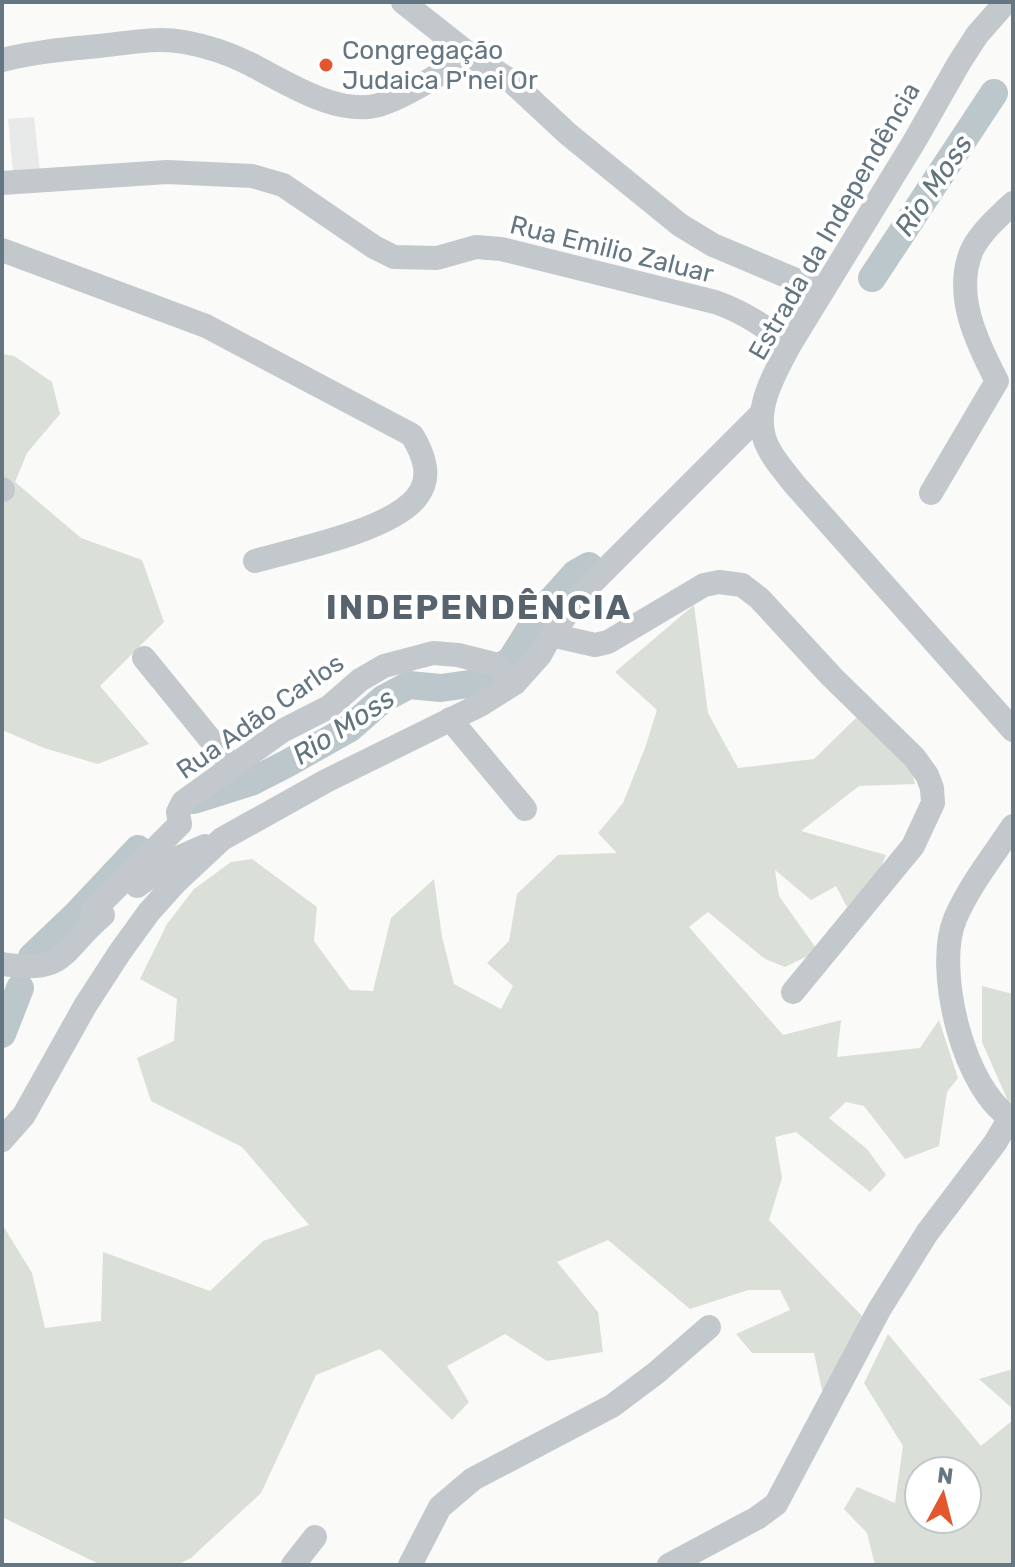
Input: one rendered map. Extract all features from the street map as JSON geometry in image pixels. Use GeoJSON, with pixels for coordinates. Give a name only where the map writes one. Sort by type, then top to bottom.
{"type":"FeatureCollection","features":[{"type":"Feature","properties":{"kind":"street","name":"Estrada da Independência"},"geometry":{"type":"LineString","coordinates":[[762,413],[772,379],[789,346],[900,166],[959,63],[977,35],[1006,2]]}},
{"type":"Feature","properties":{"kind":"street"},"geometry":{"type":"LineString","coordinates":[[413,5],[470,55],[511,81],[568,134],[680,225],[713,245],[822,291]]}},
{"type":"Feature","properties":{"kind":"street"},"geometry":{"type":"LineString","coordinates":[[2,60],[144,41],[182,42],[213,49],[248,63],[279,81],[333,102],[357,107],[377,105],[402,95],[470,55]]}},
{"type":"Feature","properties":{"kind":"street","name":"Rua Emilio Zaluar"},"geometry":{"type":"LineString","coordinates":[[2,183],[167,172],[252,176],[283,185],[374,247],[394,257],[412,260],[437,258],[476,247],[501,249],[736,309],[763,324],[789,346]]}},
{"type":"Feature","properties":{"kind":"street"},"geometry":{"type":"LineString","coordinates":[[931,493],[997,381],[970,318],[966,276],[973,247],[1013,203]]}},
{"type":"Feature","properties":{"kind":"street"},"geometry":{"type":"LineString","coordinates":[[2,250],[206,326],[412,435],[424,454],[426,479],[416,498],[393,517],[347,535],[255,561]]}},
{"type":"Feature","properties":{"kind":"street"},"geometry":{"type":"LineString","coordinates":[[2,964],[32,968],[50,964],[69,952],[92,924],[151,874],[190,852],[222,839],[326,781],[480,705],[515,683],[540,655],[551,635],[588,587],[762,413]]}},
{"type":"Feature","properties":{"kind":"street"},"geometry":{"type":"LineString","coordinates":[[762,413],[764,438],[796,486],[1013,730]]}},
{"type":"Feature","properties":{"kind":"street"},"geometry":{"type":"LineString","coordinates":[[551,635],[595,645],[608,642],[704,585],[719,582],[742,585],[759,598],[832,677],[914,757],[927,775],[933,803],[913,846],[793,992]]}},
{"type":"Feature","properties":{"kind":"street","name":"Rua Adão Carlos"},"geometry":{"type":"LineString","coordinates":[[92,924],[93,911],[180,824],[178,812],[183,802],[282,731],[329,707],[360,680],[384,666],[433,653],[458,655],[494,664],[515,683]]}},
{"type":"Feature","properties":{"kind":"street"},"geometry":{"type":"LineString","coordinates":[[144,658],[232,766]]}},
{"type":"Feature","properties":{"kind":"street"},"geometry":{"type":"LineString","coordinates":[[450,719],[525,809]]}},
{"type":"Feature","properties":{"kind":"street"},"geometry":{"type":"LineString","coordinates":[[673,1564],[757,1518],[776,1504],[879,1310],[927,1233],[1012,1119],[981,1089],[972,1069],[953,1002],[947,949],[954,920],[1013,826]]}},
{"type":"Feature","properties":{"kind":"street"},"geometry":{"type":"LineString","coordinates":[[2,1140],[24,1115],[85,1006],[142,922],[176,882],[222,839]]}},
{"type":"Feature","properties":{"kind":"street"},"geometry":{"type":"LineString","coordinates":[[410,1565],[440,1507],[457,1490],[612,1406],[709,1327]]}},
{"type":"Feature","properties":{"kind":"street"},"geometry":{"type":"LineString","coordinates":[[293,1565],[315,1537]]}},
{"type":"Feature","properties":{"kind":"shaded area"},"geometry":{"type":"Polygon","coordinates":[[[34,117],[40,171],[13,173],[8,119],[34,117]]]}},
{"type":"Feature","properties":{"kind":"shaded area"},"geometry":{"type":"Polygon","coordinates":[[[2,354],[14,356],[52,382],[60,414],[27,453],[15,482],[81,538],[142,560],[164,622],[100,686],[149,744],[98,764],[44,748],[2,730],[2,354]]]}},
{"type":"Feature","properties":{"kind":"shaded area"},"geometry":{"type":"Polygon","coordinates":[[[694,605],[708,713],[738,768],[814,759],[858,716],[910,765],[915,784],[859,786],[801,831],[886,855],[873,885],[847,907],[836,886],[811,900],[775,870],[779,896],[818,951],[785,967],[765,959],[708,912],[689,927],[783,1035],[841,1020],[837,1057],[920,1048],[939,1020],[958,1078],[947,1092],[939,1146],[905,1159],[864,1106],[846,1102],[829,1118],[867,1149],[886,1175],[870,1192],[796,1132],[775,1137],[782,1178],[769,1220],[862,1316],[825,1404],[814,1353],[752,1353],[736,1334],[790,1310],[780,1290],[748,1290],[690,1309],[608,1240],[557,1262],[598,1312],[603,1352],[547,1361],[505,1334],[447,1366],[469,1402],[452,1420],[380,1349],[316,1375],[261,1493],[191,1558],[177,1565],[101,1565],[2,1517],[2,1224],[32,1273],[45,1328],[101,1321],[103,1252],[210,1291],[263,1241],[309,1225],[242,1147],[151,1101],[137,1058],[174,1041],[177,999],[140,979],[167,924],[194,889],[231,862],[252,859],[317,907],[314,941],[350,990],[373,991],[391,918],[434,879],[442,937],[454,984],[501,1009],[513,986],[487,963],[509,941],[517,894],[558,855],[617,853],[598,833],[623,803],[657,710],[615,672],[694,605]]]}},
{"type":"Feature","properties":{"kind":"shaded area"},"geometry":{"type":"Polygon","coordinates":[[[982,986],[1013,994],[1013,1102],[1008,1101],[982,1042],[982,986]]]}},
{"type":"Feature","properties":{"kind":"shaded area"},"geometry":{"type":"Polygon","coordinates":[[[888,1334],[981,1446],[1013,1420],[1013,1565],[875,1565],[867,1533],[844,1509],[857,1487],[895,1503],[903,1446],[864,1383],[888,1334]]]}},
{"type":"Feature","properties":{"kind":"shaded area"},"geometry":{"type":"Polygon","coordinates":[[[1013,1369],[1013,1409],[979,1379],[1013,1369]]]}},
{"type":"Feature","properties":{"kind":"waterway","name":"Rio Moss"},"geometry":{"type":"LineString","coordinates":[[872,278],[994,93]]}},
{"type":"Feature","properties":{"kind":"waterway","name":"Rio Moss"},"geometry":{"type":"LineString","coordinates":[[194,800],[251,782],[288,763],[350,728],[383,699],[409,685],[441,688],[476,683],[511,660],[541,612],[575,574],[589,566]]}},
{"type":"Feature","properties":{"kind":"waterway","name":"Rio Moss"},"geometry":{"type":"LineString","coordinates":[[32,957],[138,849]]}},
{"type":"Feature","properties":{"kind":"waterway","name":"Rio Moss"},"geometry":{"type":"LineString","coordinates":[[2,1034],[20,988]]}},
{"type":"Feature","properties":{"kind":"place","name":"Congregação Judaica P'nei Or"},"geometry":{"type":"Point","coordinates":[326,65]}},
{"type":"Feature","properties":{"kind":"district","name":"INDEPENDÊNCIA"},"geometry":{"type":"Point","coordinates":[479,607]}}]}
